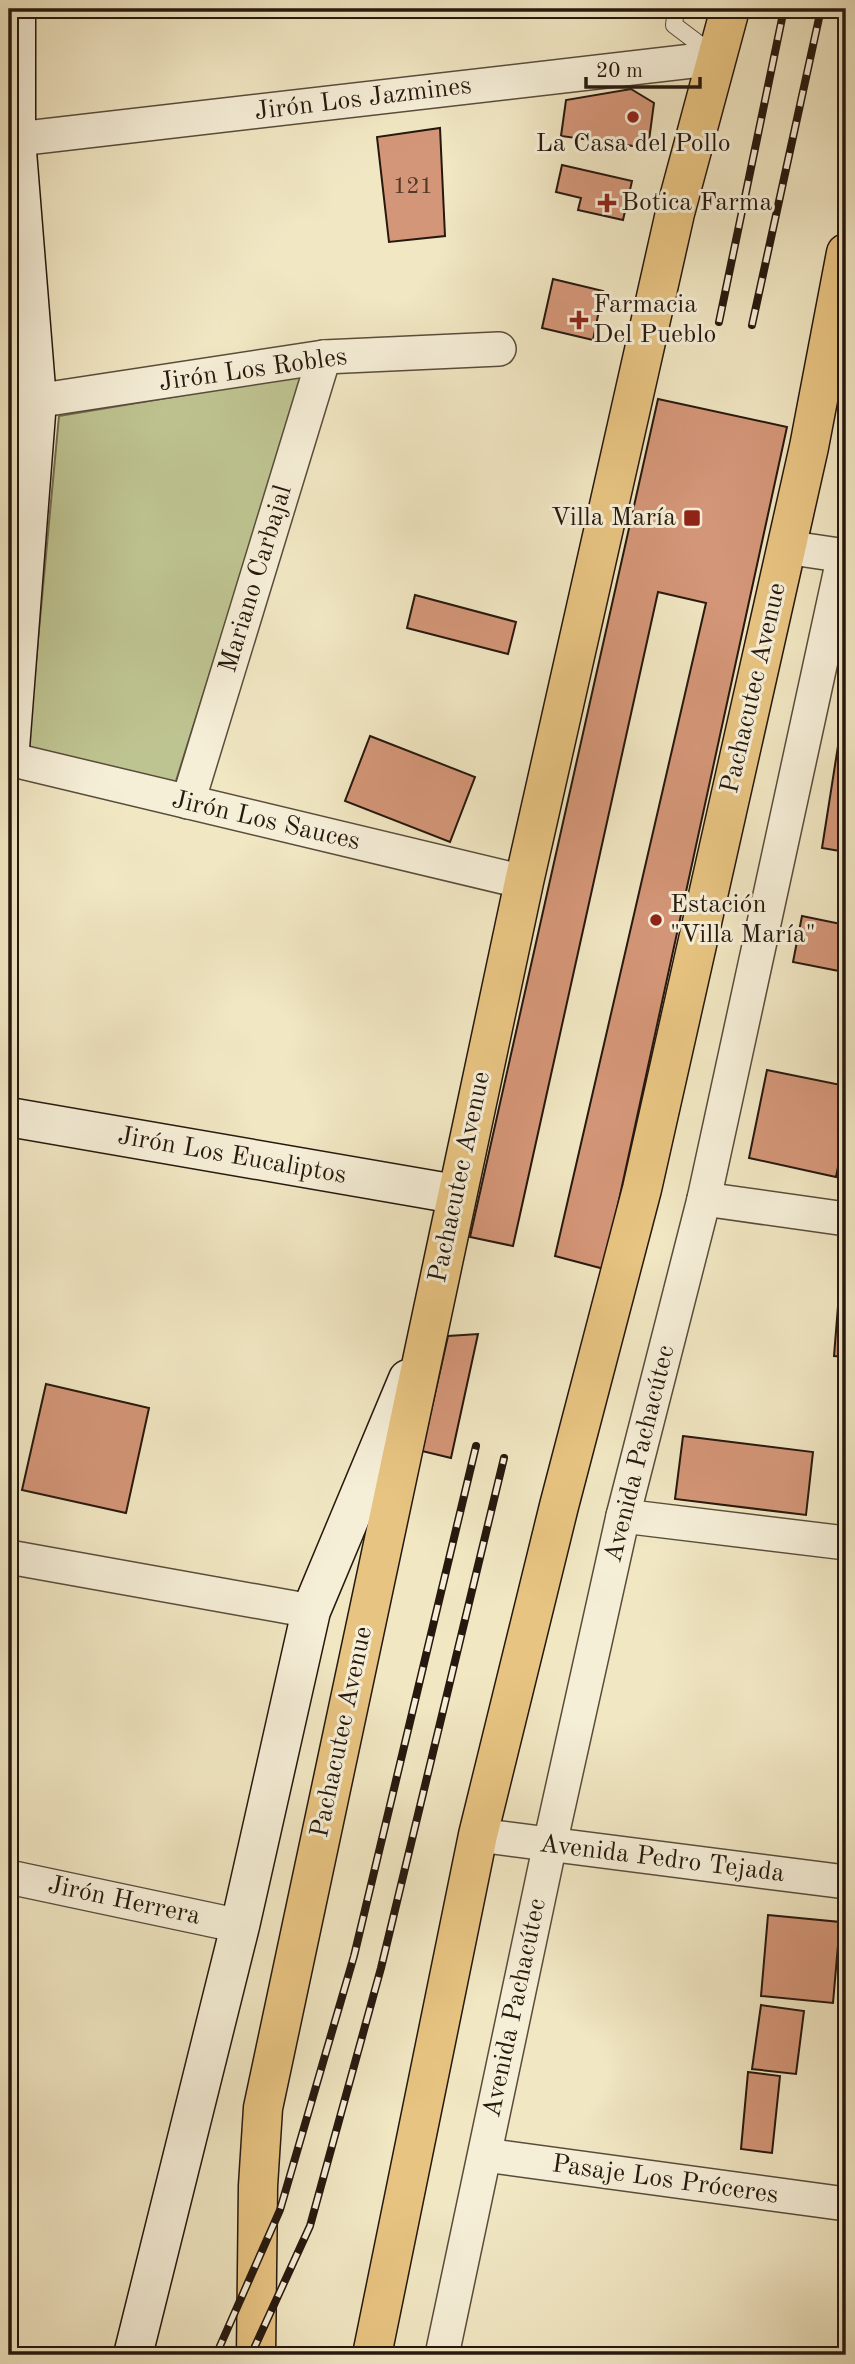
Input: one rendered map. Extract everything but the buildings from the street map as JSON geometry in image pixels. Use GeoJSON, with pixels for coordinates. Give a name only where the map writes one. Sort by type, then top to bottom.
{"type":"FeatureCollection","features":[{"type":"Feature","properties":{"kind":"main road","name":"Pachacutec Avenue"},"geometry":{"type":"LineString","coordinates":[[257,2355],[258,2186],[263,2108],[455,1194],[524,882],[675,213],[730,9]]}},
{"type":"Feature","properties":{"kind":"main road"},"geometry":{"type":"LineString","coordinates":[[785,547],[809,447],[846,253]]}},
{"type":"Feature","properties":{"kind":"main road","name":"Pachacutec Avenue"},"geometry":{"type":"LineString","coordinates":[[372,2355],[478,1835],[559,1506],[642,1189],[785,547]]}},
{"type":"Feature","properties":{"kind":"street"},"geometry":{"type":"LineString","coordinates":[[9,760],[23,403],[12,139],[16,9]]}},
{"type":"Feature","properties":{"kind":"street","name":"Jirón Los Jazmines"},"geometry":{"type":"LineString","coordinates":[[12,139],[718,58]]}},
{"type":"Feature","properties":{"kind":"street","name":"Jirón Los Robles"},"geometry":{"type":"LineString","coordinates":[[23,403],[324,357],[499,349]]}},
{"type":"Feature","properties":{"kind":"street","name":"Mariano Carbajal"},"geometry":{"type":"LineString","coordinates":[[188,802],[324,357]]}},
{"type":"Feature","properties":{"kind":"street"},"geometry":{"type":"LineString","coordinates":[[785,547],[845,555]]}},
{"type":"Feature","properties":{"kind":"street","name":"Avenida Pachacútec"},"geometry":{"type":"LineString","coordinates":[[442,2355],[550,1844],[623,1516],[704,1199],[845,555]]}},
{"type":"Feature","properties":{"kind":"street","name":"Jirón Los Sauces"},"geometry":{"type":"LineString","coordinates":[[9,760],[524,882]]}},
{"type":"Feature","properties":{"kind":"street","name":"Jirón Los Eucaliptos"},"geometry":{"type":"LineString","coordinates":[[9,1117],[455,1194]]}},
{"type":"Feature","properties":{"kind":"street"},"geometry":{"type":"LineString","coordinates":[[704,1199],[846,1219]]}},
{"type":"Feature","properties":{"kind":"street"},"geometry":{"type":"LineString","coordinates":[[133,2355],[240,1926],[311,1611],[424,1342]]}},
{"type":"Feature","properties":{"kind":"street"},"geometry":{"type":"LineString","coordinates":[[623,1516],[846,1543]]}},
{"type":"Feature","properties":{"kind":"street"},"geometry":{"type":"LineString","coordinates":[[9,1556],[311,1611]]}},
{"type":"Feature","properties":{"kind":"street","name":"Avenida Pedro Tejada"},"geometry":{"type":"LineString","coordinates":[[478,1835],[846,1882]]}},
{"type":"Feature","properties":{"kind":"street","name":"Jirón Herrera"},"geometry":{"type":"LineString","coordinates":[[9,1877],[240,1926]]}},
{"type":"Feature","properties":{"kind":"street","name":"Pasaje Los Próceres"},"geometry":{"type":"LineString","coordinates":[[485,2155],[846,2204]]}},
{"type":"Feature","properties":{"kind":"lane"},"geometry":{"type":"LineString","coordinates":[[676,9],[674,25],[718,58]]}},
{"type":"Feature","properties":{"kind":"green space"},"geometry":{"type":"Polygon","coordinates":[[[304,375],[175,784],[28,747],[59,416],[304,375]]]}},
{"type":"Feature","properties":{"kind":"railway"},"geometry":{"type":"LineString","coordinates":[[719,322],[784,9]]}},
{"type":"Feature","properties":{"kind":"railway"},"geometry":{"type":"LineString","coordinates":[[752,325],[821,9]]}},
{"type":"Feature","properties":{"kind":"railway"},"geometry":{"type":"LineString","coordinates":[[216,2355],[280,2210],[354,1956],[476,1446]]}},
{"type":"Feature","properties":{"kind":"railway"},"geometry":{"type":"LineString","coordinates":[[251,2355],[310,2226],[381,1968],[504,1458]]}},
{"type":"Feature","properties":{"kind":"place","name":"La Casa del Pollo"},"geometry":{"type":"Point","coordinates":[633,117]}},
{"type":"Feature","properties":{"kind":"place","name":"Botica Farma"},"geometry":{"type":"Point","coordinates":[607,203]}},
{"type":"Feature","properties":{"kind":"place","name":"Farmacia Del Pueblo"},"geometry":{"type":"Point","coordinates":[579,320]}},
{"type":"Feature","properties":{"kind":"place","name":"Villa María"},"geometry":{"type":"Point","coordinates":[692,518]}},
{"type":"Feature","properties":{"kind":"place","name":"Estación \"Villa María\""},"geometry":{"type":"Point","coordinates":[656,920]}}]}
